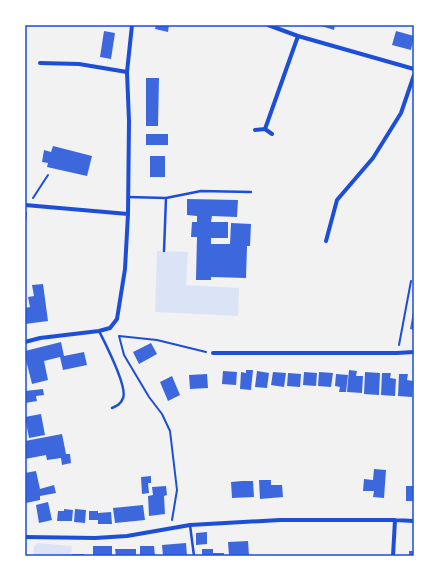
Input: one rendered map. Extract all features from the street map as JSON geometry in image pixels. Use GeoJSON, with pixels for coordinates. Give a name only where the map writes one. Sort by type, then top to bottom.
{"type":"FeatureCollection","features":[{"type":"Feature","properties":{"kind":"street"},"geometry":{"type":"LineString","coordinates":[[25,342],[40,338],[99,331],[110,328],[117,319],[125,269],[128,214],[129,121],[127,72],[132,25]]}},
{"type":"Feature","properties":{"kind":"street"},"geometry":{"type":"LineString","coordinates":[[268,25],[298,36],[414,69]]}},
{"type":"Feature","properties":{"kind":"street"},"geometry":{"type":"LineString","coordinates":[[265,129],[298,36]]}},
{"type":"Feature","properties":{"kind":"street"},"geometry":{"type":"LineString","coordinates":[[40,63],[79,64],[127,72]]}},
{"type":"Feature","properties":{"kind":"street"},"geometry":{"type":"LineString","coordinates":[[326,241],[337,200],[373,158],[401,113],[414,76]]}},
{"type":"Feature","properties":{"kind":"street"},"geometry":{"type":"LineString","coordinates":[[255,130],[265,129],[272,134]]}},
{"type":"Feature","properties":{"kind":"street"},"geometry":{"type":"LineString","coordinates":[[26,205],[128,214]]}},
{"type":"Feature","properties":{"kind":"street"},"geometry":{"type":"LineString","coordinates":[[213,354],[414,352]]}},
{"type":"Feature","properties":{"kind":"street"},"geometry":{"type":"LineString","coordinates":[[25,537],[88,538],[127,536],[190,525],[280,520],[395,520],[414,522]]}},
{"type":"Feature","properties":{"kind":"street"},"geometry":{"type":"LineString","coordinates":[[393,556],[395,520]]}},
{"type":"Feature","properties":{"kind":"lane"},"geometry":{"type":"LineString","coordinates":[[128,197],[166,198],[201,191],[251,192]]}},
{"type":"Feature","properties":{"kind":"lane"},"geometry":{"type":"LineString","coordinates":[[164,251],[166,198]]}},
{"type":"Feature","properties":{"kind":"lane"},"geometry":{"type":"LineString","coordinates":[[99,331],[116,367],[124,389],[124,398],[118,405],[112,408]]}},
{"type":"Feature","properties":{"kind":"lane"},"geometry":{"type":"LineString","coordinates":[[190,525],[194,556]]}},
{"type":"Feature","properties":{"kind":"path"},"geometry":{"type":"LineString","coordinates":[[26,205],[48,176]]}},
{"type":"Feature","properties":{"kind":"path"},"geometry":{"type":"LineString","coordinates":[[397,353],[411,281]]}},
{"type":"Feature","properties":{"kind":"path"},"geometry":{"type":"LineString","coordinates":[[171,528],[177,490],[170,432],[162,414],[149,397],[124,355],[119,336],[157,340],[213,354]]}},
{"type":"Feature","properties":{"kind":"shaded area"},"geometry":{"type":"Polygon","coordinates":[[[157,251],[188,252],[186,285],[239,288],[238,316],[155,312],[157,251]]]}},
{"type":"Feature","properties":{"kind":"shaded area"},"geometry":{"type":"Polygon","coordinates":[[[38,543],[72,546],[71,556],[33,556],[34,546],[38,543]]]}},
{"type":"Feature","properties":{"kind":"building"},"geometry":{"type":"Polygon","coordinates":[[[156,25],[169,25],[168,32],[155,29],[156,25]]]}},
{"type":"Feature","properties":{"kind":"building"},"geometry":{"type":"Polygon","coordinates":[[[318,25],[335,25],[334,30],[318,25]]]}},
{"type":"Feature","properties":{"kind":"building"},"geometry":{"type":"Polygon","coordinates":[[[104,31],[115,33],[111,59],[100,57],[104,31]]]}},
{"type":"Feature","properties":{"kind":"building"},"geometry":{"type":"Polygon","coordinates":[[[396,31],[414,36],[411,50],[392,45],[396,31]]]}},
{"type":"Feature","properties":{"kind":"building"},"geometry":{"type":"Polygon","coordinates":[[[146,78],[159,78],[158,126],[146,126],[146,78]]]}},
{"type":"Feature","properties":{"kind":"building"},"geometry":{"type":"Polygon","coordinates":[[[146,134],[168,134],[168,145],[146,145],[146,134]]]}},
{"type":"Feature","properties":{"kind":"building"},"geometry":{"type":"Polygon","coordinates":[[[53,146],[92,156],[87,176],[47,167],[48,163],[42,162],[44,150],[51,152],[53,146]]]}},
{"type":"Feature","properties":{"kind":"building"},"geometry":{"type":"Polygon","coordinates":[[[150,156],[165,156],[165,177],[150,177],[150,156]]]}},
{"type":"Feature","properties":{"kind":"building"},"geometry":{"type":"Polygon","coordinates":[[[187,199],[238,200],[237,217],[212,216],[211,222],[228,222],[228,238],[211,238],[211,244],[230,244],[231,223],[251,224],[250,246],[247,246],[246,278],[211,277],[211,280],[196,280],[197,237],[191,237],[192,222],[197,222],[197,216],[187,215],[187,199]]]}},
{"type":"Feature","properties":{"kind":"building"},"geometry":{"type":"Polygon","coordinates":[[[43,284],[48,321],[25,324],[25,308],[30,307],[28,297],[34,296],[32,285],[43,284]]]}},
{"type":"Feature","properties":{"kind":"building"},"geometry":{"type":"Polygon","coordinates":[[[414,312],[414,330],[410,329],[414,312]]]}},
{"type":"Feature","properties":{"kind":"building"},"geometry":{"type":"Polygon","coordinates":[[[61,342],[64,356],[84,352],[87,365],[63,370],[60,357],[44,361],[48,380],[32,384],[25,351],[61,342]]]}},
{"type":"Feature","properties":{"kind":"building"},"geometry":{"type":"Polygon","coordinates":[[[151,343],[157,354],[139,364],[133,352],[151,343]]]}},
{"type":"Feature","properties":{"kind":"building"},"geometry":{"type":"Polygon","coordinates":[[[246,370],[253,370],[251,390],[240,389],[241,372],[246,373],[246,370]]]}},
{"type":"Feature","properties":{"kind":"building"},"geometry":{"type":"Polygon","coordinates":[[[349,370],[357,371],[356,376],[363,376],[362,393],[347,392],[349,370]]]}},
{"type":"Feature","properties":{"kind":"building"},"geometry":{"type":"Polygon","coordinates":[[[223,371],[237,372],[236,385],[222,384],[223,371]]]}},
{"type":"Feature","properties":{"kind":"building"},"geometry":{"type":"Polygon","coordinates":[[[257,371],[269,373],[267,388],[255,387],[257,371]]]}},
{"type":"Feature","properties":{"kind":"building"},"geometry":{"type":"Polygon","coordinates":[[[273,372],[286,373],[284,387],[271,385],[273,372]]]}},
{"type":"Feature","properties":{"kind":"building"},"geometry":{"type":"Polygon","coordinates":[[[304,372],[317,373],[316,386],[303,385],[304,372]]]}},
{"type":"Feature","properties":{"kind":"building"},"geometry":{"type":"Polygon","coordinates":[[[319,372],[333,373],[331,387],[318,386],[319,372]]]}},
{"type":"Feature","properties":{"kind":"building"},"geometry":{"type":"Polygon","coordinates":[[[365,372],[380,373],[379,395],[364,394],[365,372]]]}},
{"type":"Feature","properties":{"kind":"building"},"geometry":{"type":"Polygon","coordinates":[[[288,373],[301,374],[300,387],[287,386],[288,373]]]}},
{"type":"Feature","properties":{"kind":"building"},"geometry":{"type":"Polygon","coordinates":[[[382,373],[391,373],[390,378],[396,379],[395,396],[381,395],[382,373]]]}},
{"type":"Feature","properties":{"kind":"building"},"geometry":{"type":"Polygon","coordinates":[[[207,374],[208,388],[190,389],[189,375],[207,374]]]}},
{"type":"Feature","properties":{"kind":"building"},"geometry":{"type":"Polygon","coordinates":[[[336,374],[348,375],[346,392],[339,392],[340,387],[335,386],[336,374]]]}},
{"type":"Feature","properties":{"kind":"building"},"geometry":{"type":"Polygon","coordinates":[[[399,374],[408,374],[407,380],[413,381],[412,397],[398,396],[399,374]]]}},
{"type":"Feature","properties":{"kind":"building"},"geometry":{"type":"Polygon","coordinates":[[[172,376],[180,395],[168,401],[160,382],[172,376]]]}},
{"type":"Feature","properties":{"kind":"building"},"geometry":{"type":"Polygon","coordinates":[[[43,389],[44,395],[36,396],[37,401],[25,403],[25,391],[43,389]]]}},
{"type":"Feature","properties":{"kind":"building"},"geometry":{"type":"Polygon","coordinates":[[[41,414],[45,435],[29,438],[25,417],[41,414]]]}},
{"type":"Feature","properties":{"kind":"building"},"geometry":{"type":"Polygon","coordinates":[[[62,434],[66,454],[70,454],[71,463],[62,465],[61,458],[47,460],[46,455],[25,459],[25,441],[62,434]]]}},
{"type":"Feature","properties":{"kind":"building"},"geometry":{"type":"Polygon","coordinates":[[[374,469],[386,470],[384,498],[373,497],[374,491],[363,491],[364,479],[373,480],[374,469]]]}},
{"type":"Feature","properties":{"kind":"building"},"geometry":{"type":"Polygon","coordinates":[[[36,471],[40,489],[54,485],[56,493],[40,496],[40,500],[26,503],[25,473],[36,471]]]}},
{"type":"Feature","properties":{"kind":"building"},"geometry":{"type":"Polygon","coordinates":[[[151,476],[151,483],[148,483],[149,493],[142,494],[141,477],[151,476]]]}},
{"type":"Feature","properties":{"kind":"building"},"geometry":{"type":"Polygon","coordinates":[[[259,480],[271,480],[271,485],[282,485],[283,497],[260,499],[259,480]]]}},
{"type":"Feature","properties":{"kind":"building"},"geometry":{"type":"Polygon","coordinates":[[[253,481],[254,497],[232,498],[231,482],[253,481]]]}},
{"type":"Feature","properties":{"kind":"building"},"geometry":{"type":"Polygon","coordinates":[[[166,486],[167,495],[164,496],[165,514],[149,516],[148,496],[153,495],[152,487],[166,486]]]}},
{"type":"Feature","properties":{"kind":"building"},"geometry":{"type":"Polygon","coordinates":[[[406,486],[414,486],[414,501],[406,501],[406,486]]]}},
{"type":"Feature","properties":{"kind":"building"},"geometry":{"type":"Polygon","coordinates":[[[48,502],[52,520],[39,523],[36,505],[48,502]]]}},
{"type":"Feature","properties":{"kind":"building"},"geometry":{"type":"Polygon","coordinates":[[[143,505],[145,520],[115,523],[113,508],[143,505]]]}},
{"type":"Feature","properties":{"kind":"building"},"geometry":{"type":"Polygon","coordinates":[[[64,509],[73,510],[72,521],[57,521],[58,511],[64,511],[64,509]]]}},
{"type":"Feature","properties":{"kind":"building"},"geometry":{"type":"Polygon","coordinates":[[[75,509],[86,510],[85,523],[74,522],[75,509]]]}},
{"type":"Feature","properties":{"kind":"building"},"geometry":{"type":"Polygon","coordinates":[[[89,511],[98,511],[98,513],[111,512],[112,524],[98,524],[98,520],[89,520],[89,511]]]}},
{"type":"Feature","properties":{"kind":"building"},"geometry":{"type":"Polygon","coordinates":[[[207,532],[207,544],[196,545],[196,533],[207,532]]]}},
{"type":"Feature","properties":{"kind":"building"},"geometry":{"type":"Polygon","coordinates":[[[248,541],[249,556],[229,556],[228,542],[248,541]]]}},
{"type":"Feature","properties":{"kind":"building"},"geometry":{"type":"Polygon","coordinates":[[[186,543],[187,556],[163,556],[162,545],[186,543]]]}},
{"type":"Feature","properties":{"kind":"building"},"geometry":{"type":"Polygon","coordinates":[[[93,546],[112,546],[112,556],[93,556],[93,546]]]}},
{"type":"Feature","properties":{"kind":"building"},"geometry":{"type":"Polygon","coordinates":[[[140,546],[154,546],[155,556],[140,556],[140,546]]]}},
{"type":"Feature","properties":{"kind":"building"},"geometry":{"type":"Polygon","coordinates":[[[115,549],[136,549],[136,556],[116,556],[115,549]]]}},
{"type":"Feature","properties":{"kind":"building"},"geometry":{"type":"Polygon","coordinates":[[[202,549],[213,549],[213,553],[224,553],[224,556],[202,556],[202,549]]]}},
{"type":"Feature","properties":{"kind":"building"},"geometry":{"type":"Polygon","coordinates":[[[409,551],[414,551],[414,556],[409,556],[409,551]]]}},
{"type":"Feature","properties":{"kind":"building"},"geometry":{"type":"Polygon","coordinates":[[[72,554],[84,554],[84,556],[71,556],[72,554]]]}}]}
